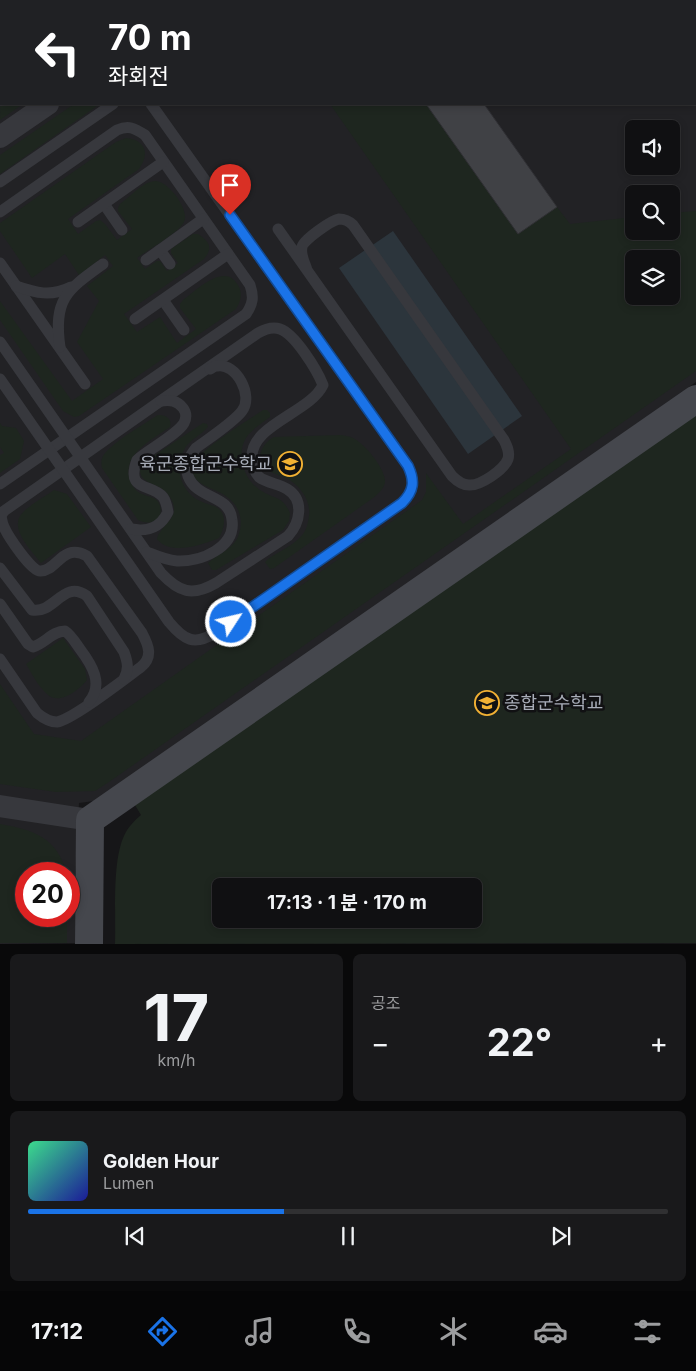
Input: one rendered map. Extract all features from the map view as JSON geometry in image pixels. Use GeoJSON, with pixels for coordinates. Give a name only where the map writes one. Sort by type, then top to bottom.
{"type":"FeatureCollection","features":[{"type":"Feature","properties":{"kind":"street"},"geometry":{"type":"LineString","coordinates":[[0,137],[47,105]]}},
{"type":"Feature","properties":{"kind":"street"},"geometry":{"type":"LineString","coordinates":[[0,806],[90,820],[696,399]]}},
{"type":"Feature","properties":{"kind":"street"},"geometry":{"type":"LineString","coordinates":[[89,944],[90,820]]}},
{"type":"Feature","properties":{"kind":"lane"},"geometry":{"type":"LineString","coordinates":[[0,182],[112,105]]}},
{"type":"Feature","properties":{"kind":"lane"},"geometry":{"type":"LineString","coordinates":[[0,379],[173,627],[183,637],[197,641],[206,639],[216,633],[402,503],[409,495],[413,486],[408,466],[152,105]]}},
{"type":"Feature","properties":{"kind":"lane"},"geometry":{"type":"LineString","coordinates":[[0,212],[117,130],[127,126],[134,128],[145,135],[250,285],[253,295],[252,305],[246,314],[0,484]]}},
{"type":"Feature","properties":{"kind":"lane"},"geometry":{"type":"LineString","coordinates":[[78,222],[163,162]]}},
{"type":"Feature","properties":{"kind":"lane"},"geometry":{"type":"LineString","coordinates":[[104,204],[122,230]]}},
{"type":"Feature","properties":{"kind":"lane"},"geometry":{"type":"LineString","coordinates":[[146,260],[203,219]]}},
{"type":"Feature","properties":{"kind":"lane"},"geometry":{"type":"LineString","coordinates":[[278,228],[307,270],[452,476],[468,486],[477,485],[502,468],[508,459],[509,450],[504,440],[353,225],[346,220],[337,219],[305,240],[302,247],[302,256],[307,270]]}},
{"type":"Feature","properties":{"kind":"lane"},"geometry":{"type":"LineString","coordinates":[[160,250],[170,264]]}},
{"type":"Feature","properties":{"kind":"lane"},"geometry":{"type":"LineString","coordinates":[[135,319],[228,254]]}},
{"type":"Feature","properties":{"kind":"lane"},"geometry":{"type":"LineString","coordinates":[[0,263],[85,384]]}},
{"type":"Feature","properties":{"kind":"lane"},"geometry":{"type":"LineString","coordinates":[[60,348],[56,326],[66,295],[75,285],[103,264]]}},
{"type":"Feature","properties":{"kind":"lane"},"geometry":{"type":"LineString","coordinates":[[16,286],[38,293],[50,294],[75,285]]}},
{"type":"Feature","properties":{"kind":"lane"},"geometry":{"type":"LineString","coordinates":[[163,300],[184,330]]}},
{"type":"Feature","properties":{"kind":"lane"},"geometry":{"type":"LineString","coordinates":[[0,342],[80,457],[131,530],[172,585],[182,590],[193,592],[205,590],[288,536],[295,528],[299,518],[294,496],[289,490],[259,477],[254,470],[251,459],[253,447],[258,438],[268,429],[309,402],[319,392],[323,384],[292,337],[280,328],[268,328],[199,374],[80,457],[63,470],[2,512],[4,528],[35,570],[40,572],[46,570],[69,553],[75,551],[87,556],[142,634],[148,646],[150,656],[147,662],[66,720],[55,722],[45,719],[37,713],[0,659]]}},
{"type":"Feature","properties":{"kind":"lane"},"geometry":{"type":"LineString","coordinates":[[147,552],[162,559],[189,561],[204,557],[216,550],[225,544],[231,534],[233,523],[231,513],[225,504],[198,491],[191,484],[187,473],[187,464],[196,448],[242,412],[247,403],[248,395],[236,375],[226,367],[217,366],[199,374]]}},
{"type":"Feature","properties":{"kind":"lane"},"geometry":{"type":"LineString","coordinates":[[131,530],[148,531],[164,520],[168,512],[163,496],[142,487],[134,475],[137,460],[179,430],[184,423],[186,415],[178,402],[171,400],[161,401]]}},
{"type":"Feature","properties":{"kind":"lane"},"geometry":{"type":"LineString","coordinates":[[0,568],[32,610],[44,609],[73,590],[80,591],[87,596],[124,652],[128,662],[128,672],[124,679]]}},
{"type":"Feature","properties":{"kind":"lane"},"geometry":{"type":"LineString","coordinates":[[0,604],[28,644],[33,647],[59,631],[65,630],[70,634],[91,664],[95,674],[96,685],[93,696],[84,707]]}},
{"type":"Feature","properties":{"kind":"shaded area","name":"육군종합군수학교"},"geometry":{"type":"Polygon","coordinates":[[[0,105],[696,105],[696,382],[112,790],[94,801],[79,803],[76,862],[15,862],[15,927],[75,927],[75,943],[0,944],[0,105]]]}},
{"type":"Feature","properties":{"kind":"shaded area"},"geometry":{"type":"Polygon","coordinates":[[[0,105],[22,105],[0,120],[0,105]]]}},
{"type":"Feature","properties":{"kind":"shaded area"},"geometry":{"type":"Polygon","coordinates":[[[73,105],[99,105],[0,174],[0,155],[73,105]]]}},
{"type":"Feature","properties":{"kind":"shaded area"},"geometry":{"type":"Polygon","coordinates":[[[331,105],[431,105],[428,107],[518,234],[557,207],[570,224],[625,218],[625,240],[680,240],[680,212],[696,211],[696,371],[95,791],[56,792],[0,784],[0,684],[34,734],[81,741],[422,500],[426,492],[426,473],[463,524],[571,449],[331,105]]]}},
{"type":"Feature","properties":{"kind":"shaded area"},"geometry":{"type":"Polygon","coordinates":[[[126,138],[138,142],[144,149],[144,158],[139,169],[68,219],[78,234],[100,220],[117,240],[132,229],[118,211],[120,204],[142,186],[156,181],[167,186],[177,197],[185,217],[184,222],[176,231],[137,258],[145,269],[160,261],[167,271],[178,263],[171,253],[171,249],[193,234],[198,234],[208,243],[209,252],[204,259],[124,314],[137,332],[160,317],[177,343],[196,329],[180,308],[180,304],[203,284],[219,277],[227,276],[233,279],[241,293],[239,304],[236,309],[79,416],[74,417],[63,411],[0,320],[0,301],[72,401],[103,379],[77,342],[99,301],[87,286],[113,266],[105,255],[79,275],[65,254],[32,278],[0,231],[0,223],[116,142],[126,138]]]}},
{"type":"Feature","properties":{"kind":"shaded area"},"geometry":{"type":"Polygon","coordinates":[[[393,231],[522,416],[468,454],[339,268],[393,231]]]}},
{"type":"Feature","properties":{"kind":"shaded area"},"geometry":{"type":"Polygon","coordinates":[[[263,410],[267,410],[270,413],[270,417],[250,432],[244,442],[242,449],[243,465],[245,472],[254,485],[284,503],[290,513],[289,521],[283,530],[216,570],[212,570],[208,563],[231,547],[237,539],[241,522],[240,516],[236,506],[229,498],[198,481],[193,475],[192,467],[195,461],[211,445],[263,410]]]}},
{"type":"Feature","properties":{"kind":"shaded area","name":"종합군수학교"},"geometry":{"type":"Polygon","coordinates":[[[696,412],[696,943],[115,944],[115,888],[120,847],[131,824],[141,815],[135,805],[696,412]]]}},
{"type":"Feature","properties":{"kind":"shaded area"},"geometry":{"type":"Polygon","coordinates":[[[158,415],[168,418],[170,427],[148,442],[134,455],[128,471],[133,487],[140,493],[155,499],[160,506],[161,511],[158,519],[151,522],[142,522],[138,520],[102,468],[101,462],[103,456],[113,445],[158,415]]]}},
{"type":"Feature","properties":{"kind":"shaded area"},"geometry":{"type":"Polygon","coordinates":[[[0,423],[2,426],[16,428],[24,441],[20,459],[0,473],[0,455],[4,453],[0,447],[0,423]]]}},
{"type":"Feature","properties":{"kind":"shaded area"},"geometry":{"type":"Polygon","coordinates":[[[203,423],[207,424],[208,427],[185,448],[180,462],[180,476],[190,494],[222,512],[224,520],[223,529],[219,538],[204,544],[186,548],[170,547],[157,539],[159,533],[173,514],[172,501],[163,489],[143,478],[140,468],[143,463],[203,423]]]}},
{"type":"Feature","properties":{"kind":"shaded area"},"geometry":{"type":"Polygon","coordinates":[[[341,435],[352,437],[358,441],[374,457],[382,470],[385,482],[383,487],[373,498],[270,569],[265,562],[299,538],[308,523],[309,510],[304,494],[296,485],[270,471],[261,462],[260,457],[263,448],[274,437],[341,435]]]}},
{"type":"Feature","properties":{"kind":"shaded area"},"geometry":{"type":"Polygon","coordinates":[[[54,490],[67,494],[91,527],[41,563],[21,536],[18,524],[19,518],[21,514],[54,490]]]}},
{"type":"Feature","properties":{"kind":"shaded area"},"geometry":{"type":"Polygon","coordinates":[[[63,638],[85,669],[87,680],[69,695],[57,698],[44,691],[26,664],[63,638]]]}},
{"type":"Feature","properties":{"kind":"shaded area"},"geometry":{"type":"Polygon","coordinates":[[[0,824],[23,829],[42,837],[57,851],[63,862],[15,862],[15,927],[67,927],[67,943],[0,943],[0,824]]]}},
{"type":"Feature","properties":{"kind":"building"},"geometry":{"type":"Polygon","coordinates":[[[427,105],[485,105],[557,207],[518,234],[427,105]]]}},
{"type":"Feature","properties":{"kind":"place","name":"육군종합군수학교"},"geometry":{"type":"Point","coordinates":[290,464]}},
{"type":"Feature","properties":{"kind":"place","name":"종합군수학교"},"geometry":{"type":"Point","coordinates":[487,703]}},
{"type":"Feature","properties":{"kind":"route"},"geometry":{"type":"LineString","coordinates":[[230,215],[408,466],[413,486],[409,495],[402,503],[231,622]]}}]}
